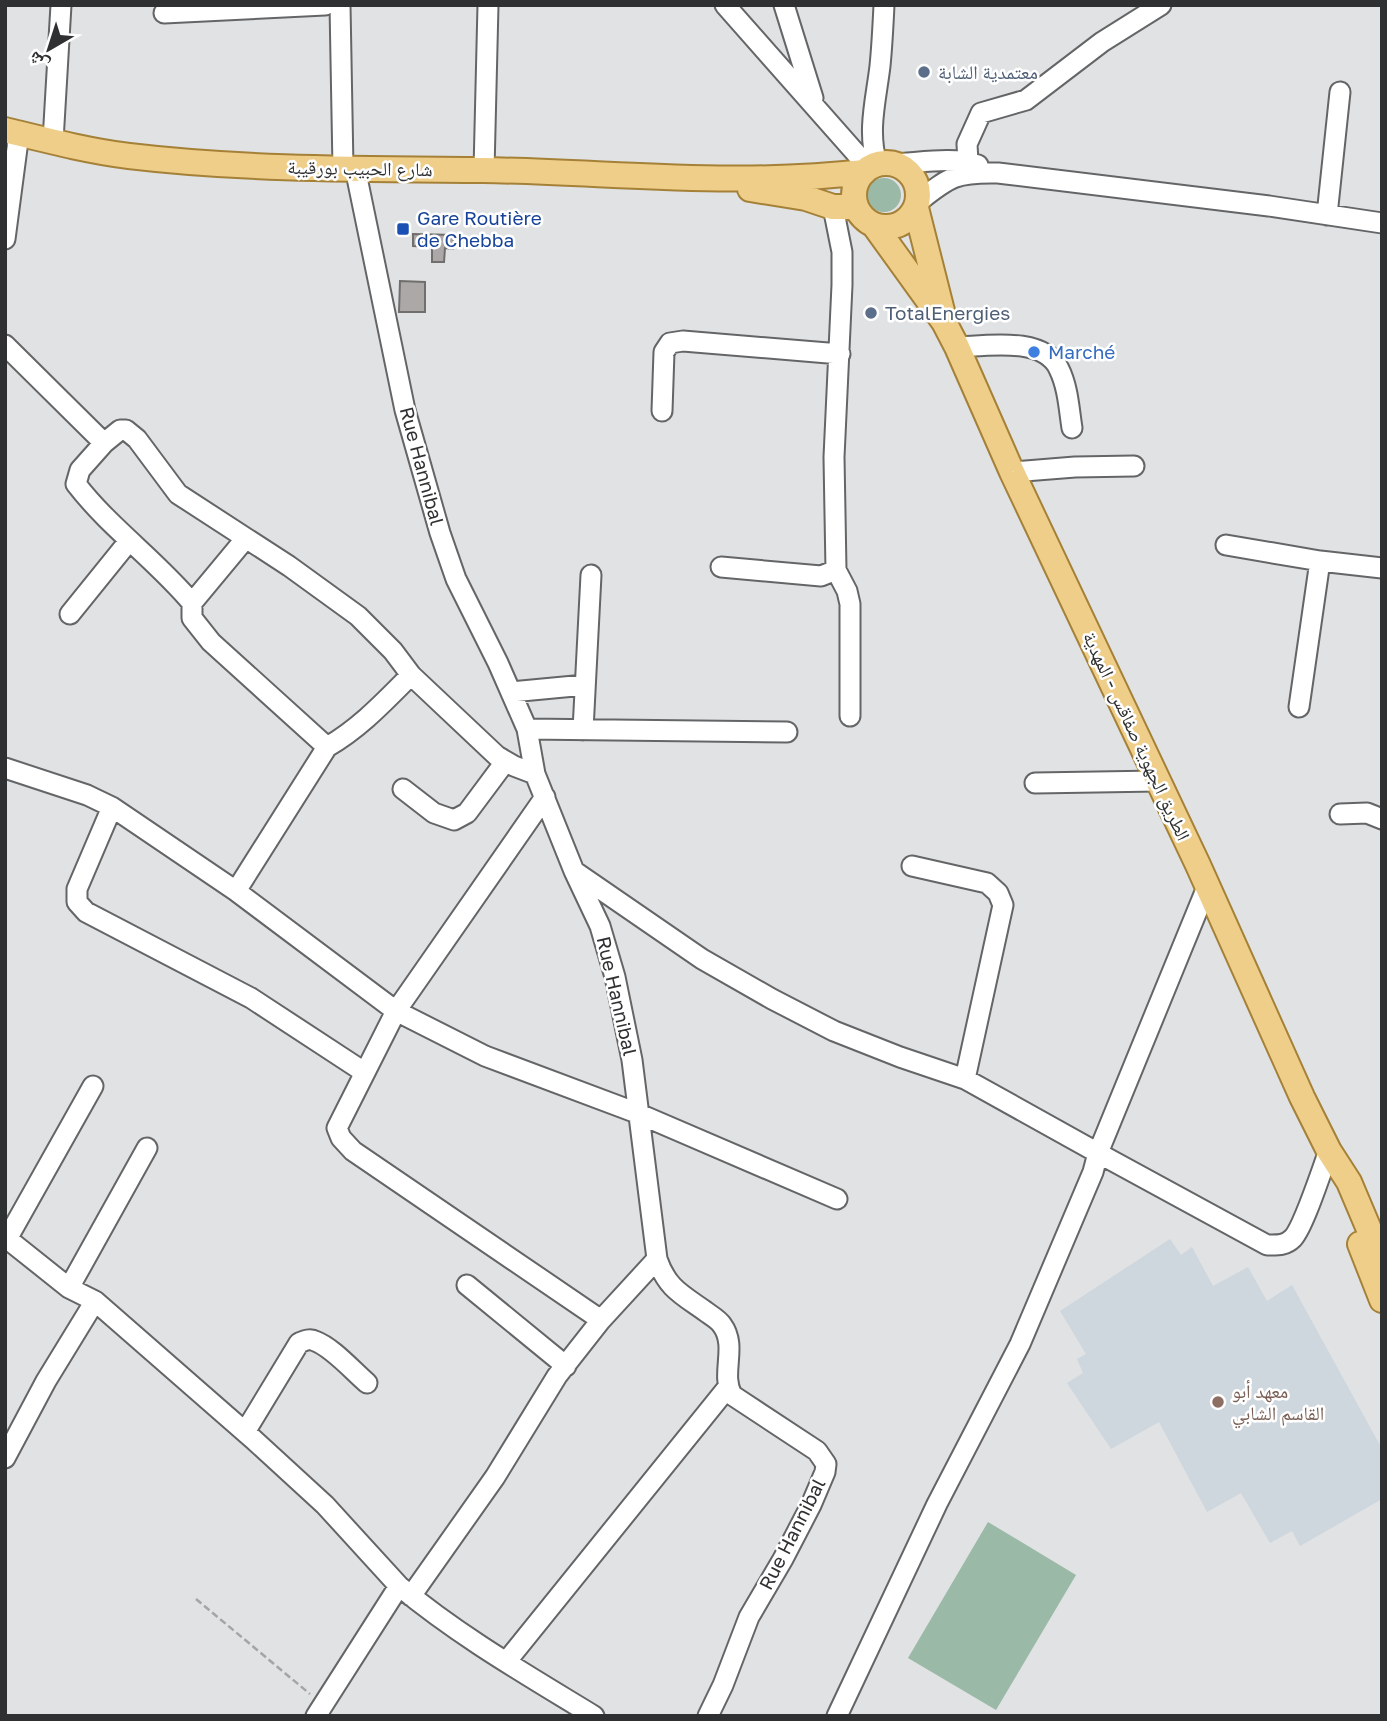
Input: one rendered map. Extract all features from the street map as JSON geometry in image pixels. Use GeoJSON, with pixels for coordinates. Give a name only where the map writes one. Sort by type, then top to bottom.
{"type":"FeatureCollection","features":[{"type":"Feature","properties":{"kind":"main road","name":"شارع الحبيب بورقيبة"},"geometry":{"type":"LineString","coordinates":[[12,132],[127,156],[180,161],[349,168],[484,170],[719,180],[830,176],[876,167]]}},
{"type":"Feature","properties":{"kind":"main road"},"geometry":{"type":"LineString","coordinates":[[876,167],[905,169],[918,190],[917,205],[905,221],[890,227],[854,213],[855,188],[876,167]]}},
{"type":"Feature","properties":{"kind":"main road","name":"شارع الحبيب بورقيبة"},"geometry":{"type":"LineString","coordinates":[[719,180],[752,190],[806,198],[854,213]]}},
{"type":"Feature","properties":{"kind":"main road","name":"الطريق الجهوية صفاقس - المهدية"},"geometry":{"type":"LineString","coordinates":[[917,205],[944,322]]}},
{"type":"Feature","properties":{"kind":"main road","name":"الطريق الجهوية صفاقس - المهدية"},"geometry":{"type":"LineString","coordinates":[[854,213],[944,322],[957,347],[1012,472],[1329,1150],[1349,1182],[1378,1258],[1382,1300]]}},
{"type":"Feature","properties":{"kind":"street"},"geometry":{"type":"LineString","coordinates":[[53,141],[61,5]]}},
{"type":"Feature","properties":{"kind":"street"},"geometry":{"type":"LineString","coordinates":[[164,13],[325,5]]}},
{"type":"Feature","properties":{"kind":"street","name":"Rue Hannibal"},"geometry":{"type":"LineString","coordinates":[[340,5],[349,168],[405,410],[456,579],[527,729],[535,774],[574,871],[600,926],[615,977],[632,1060],[657,1259],[663,1277],[677,1293],[722,1324],[730,1342],[728,1387],[732,1395],[817,1451],[826,1464],[811,1506],[749,1617],[708,1716]]}},
{"type":"Feature","properties":{"kind":"street"},"geometry":{"type":"LineString","coordinates":[[484,170],[488,5]]}},
{"type":"Feature","properties":{"kind":"street"},"geometry":{"type":"LineString","coordinates":[[725,5],[815,105],[876,167],[967,167],[1382,223]]}},
{"type":"Feature","properties":{"kind":"street"},"geometry":{"type":"LineString","coordinates":[[784,5],[815,105]]}},
{"type":"Feature","properties":{"kind":"street"},"geometry":{"type":"LineString","coordinates":[[876,167],[871,130],[880,65],[884,5]]}},
{"type":"Feature","properties":{"kind":"street"},"geometry":{"type":"LineString","coordinates":[[967,167],[967,144],[981,113],[1026,100],[1102,42],[1161,5]]}},
{"type":"Feature","properties":{"kind":"street"},"geometry":{"type":"LineString","coordinates":[[1327,215],[1340,92]]}},
{"type":"Feature","properties":{"kind":"street"},"geometry":{"type":"LineString","coordinates":[[5,239],[12,132]]}},
{"type":"Feature","properties":{"kind":"street"},"geometry":{"type":"LineString","coordinates":[[917,205],[940,184],[967,167]]}},
{"type":"Feature","properties":{"kind":"street"},"geometry":{"type":"LineString","coordinates":[[850,716],[850,604],[836,570],[834,457],[842,252],[854,213]]}},
{"type":"Feature","properties":{"kind":"street"},"geometry":{"type":"LineString","coordinates":[[662,411],[664,352],[670,343],[683,341],[840,354]]}},
{"type":"Feature","properties":{"kind":"street"},"geometry":{"type":"LineString","coordinates":[[5,345],[104,443]]}},
{"type":"Feature","properties":{"kind":"street"},"geometry":{"type":"LineString","coordinates":[[957,347],[1022,346],[1034,348],[1045,355],[1058,366],[1066,389],[1072,428]]}},
{"type":"Feature","properties":{"kind":"street"},"geometry":{"type":"LineString","coordinates":[[192,603],[167,574],[129,541],[76,484],[80,470],[104,443],[120,430],[127,430],[137,439],[178,495],[246,538],[358,616],[393,651],[411,675],[505,762],[535,774]]}},
{"type":"Feature","properties":{"kind":"street"},"geometry":{"type":"LineString","coordinates":[[1012,472],[1075,467],[1134,467]]}},
{"type":"Feature","properties":{"kind":"street"},"geometry":{"type":"LineString","coordinates":[[246,538],[192,603],[192,618],[211,642],[327,747]]}},
{"type":"Feature","properties":{"kind":"street"},"geometry":{"type":"LineString","coordinates":[[70,614],[129,541]]}},
{"type":"Feature","properties":{"kind":"street"},"geometry":{"type":"LineString","coordinates":[[1226,545],[1320,561],[1382,568]]}},
{"type":"Feature","properties":{"kind":"street"},"geometry":{"type":"LineString","coordinates":[[1300,707],[1320,561]]}},
{"type":"Feature","properties":{"kind":"street"},"geometry":{"type":"LineString","coordinates":[[721,567],[821,576],[836,570]]}},
{"type":"Feature","properties":{"kind":"street"},"geometry":{"type":"LineString","coordinates":[[583,730],[591,575]]}},
{"type":"Feature","properties":{"kind":"street"},"geometry":{"type":"LineString","coordinates":[[236,891],[327,747],[368,719],[411,675]]}},
{"type":"Feature","properties":{"kind":"street"},"geometry":{"type":"LineString","coordinates":[[511,692],[585,685]]}},
{"type":"Feature","properties":{"kind":"street"},"geometry":{"type":"LineString","coordinates":[[527,729],[787,732]]}},
{"type":"Feature","properties":{"kind":"street"},"geometry":{"type":"LineString","coordinates":[[403,789],[435,813],[454,820],[467,813],[505,762]]}},
{"type":"Feature","properties":{"kind":"street"},"geometry":{"type":"LineString","coordinates":[[5,768],[87,795],[112,807],[236,891],[397,1012],[485,1056],[637,1113],[836,1199]]}},
{"type":"Feature","properties":{"kind":"street"},"geometry":{"type":"LineString","coordinates":[[1035,783],[1158,781]]}},
{"type":"Feature","properties":{"kind":"street"},"geometry":{"type":"LineString","coordinates":[[545,797],[397,1012],[337,1128],[341,1138],[353,1151],[601,1320]]}},
{"type":"Feature","properties":{"kind":"street"},"geometry":{"type":"LineString","coordinates":[[112,807],[77,889],[77,902],[86,912],[251,998],[364,1072]]}},
{"type":"Feature","properties":{"kind":"street"},"geometry":{"type":"LineString","coordinates":[[1340,814],[1367,813],[1382,819]]}},
{"type":"Feature","properties":{"kind":"street"},"geometry":{"type":"LineString","coordinates":[[912,866],[987,883],[998,893],[1003,905],[965,1079]]}},
{"type":"Feature","properties":{"kind":"street"},"geometry":{"type":"LineString","coordinates":[[574,871],[702,959],[772,999],[834,1031],[965,1079],[1267,1245],[1282,1246],[1293,1238],[1329,1150]]}},
{"type":"Feature","properties":{"kind":"street"},"geometry":{"type":"LineString","coordinates":[[837,1716],[937,1504],[1020,1344],[1093,1172],[1098,1153],[1207,887]]}},
{"type":"Feature","properties":{"kind":"street"},"geometry":{"type":"LineString","coordinates":[[93,1086],[6,1238],[69,1288],[95,1301],[245,1432],[325,1506],[405,1591],[454,1628],[594,1716]]}},
{"type":"Feature","properties":{"kind":"street"},"geometry":{"type":"LineString","coordinates":[[69,1288],[147,1148]]}},
{"type":"Feature","properties":{"kind":"street"},"geometry":{"type":"LineString","coordinates":[[320,1710],[405,1591],[495,1477],[540,1402],[566,1366],[601,1320],[657,1259]]}},
{"type":"Feature","properties":{"kind":"street"},"geometry":{"type":"LineString","coordinates":[[467,1285],[566,1366]]}},
{"type":"Feature","properties":{"kind":"street"},"geometry":{"type":"LineString","coordinates":[[5,1458],[46,1381],[95,1301]]}},
{"type":"Feature","properties":{"kind":"street"},"geometry":{"type":"LineString","coordinates":[[245,1432],[299,1343],[314,1340],[367,1383]]}},
{"type":"Feature","properties":{"kind":"street"},"geometry":{"type":"LineString","coordinates":[[506,1662],[728,1387]]}},
{"type":"Feature","properties":{"kind":"path"},"geometry":{"type":"LineString","coordinates":[[196,1599],[320,1710]]}},
{"type":"Feature","properties":{"kind":"shaded area","name":"معهد أبو القاسم الشابي"},"geometry":{"type":"Polygon","coordinates":[[[1170,1239],[1181,1255],[1192,1247],[1213,1286],[1248,1267],[1267,1301],[1292,1285],[1382,1449],[1382,1499],[1300,1546],[1292,1531],[1270,1543],[1241,1493],[1207,1512],[1159,1422],[1111,1449],[1067,1383],[1083,1373],[1077,1359],[1086,1354],[1060,1311],[1170,1239]]]}},
{"type":"Feature","properties":{"kind":"green space"},"geometry":{"type":"Polygon","coordinates":[[[884,178],[896,183],[901,195],[896,207],[884,212],[872,207],[867,195],[872,183],[884,178]]]}},
{"type":"Feature","properties":{"kind":"green space"},"geometry":{"type":"Polygon","coordinates":[[[988,1522],[1076,1575],[996,1710],[908,1658],[988,1522]]]}},
{"type":"Feature","properties":{"kind":"building"},"geometry":{"type":"Polygon","coordinates":[[[413,234],[454,235],[453,249],[445,248],[444,262],[432,262],[432,247],[413,246],[413,234]]]}},
{"type":"Feature","properties":{"kind":"building"},"geometry":{"type":"Polygon","coordinates":[[[400,281],[425,282],[425,312],[399,312],[400,281]]]}},
{"type":"Feature","properties":{"kind":"place","name":"معتمدية الشابة"},"geometry":{"type":"Point","coordinates":[924,72]}},
{"type":"Feature","properties":{"kind":"place","name":"Gare Routière de Chebba"},"geometry":{"type":"Point","coordinates":[403,229]}},
{"type":"Feature","properties":{"kind":"place","name":"TotalEnergies"},"geometry":{"type":"Point","coordinates":[871,313]}},
{"type":"Feature","properties":{"kind":"place","name":"Marché"},"geometry":{"type":"Point","coordinates":[1034,352]}},
{"type":"Feature","properties":{"kind":"place","name":"معهد أبو القاسم الشابي"},"geometry":{"type":"Point","coordinates":[1218,1402]}}]}
